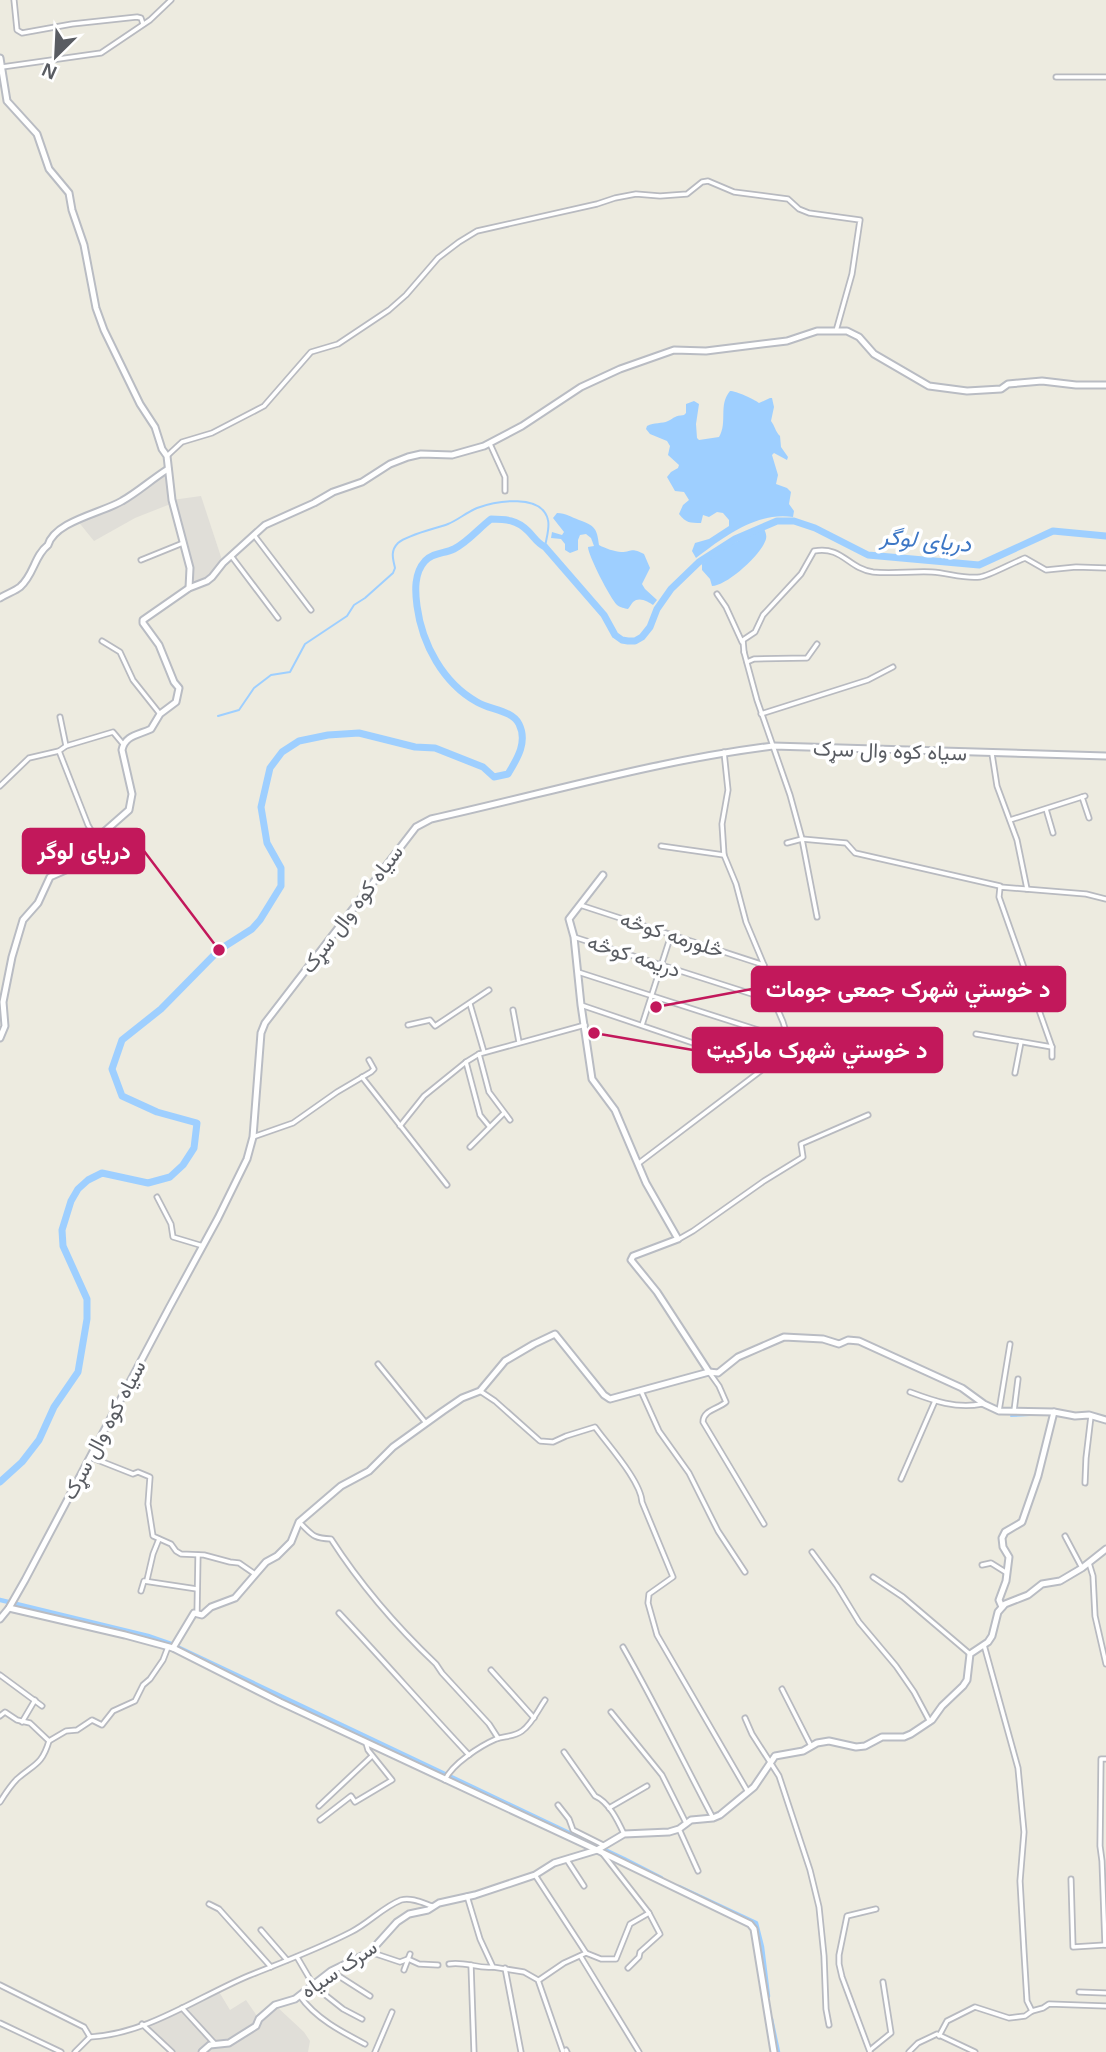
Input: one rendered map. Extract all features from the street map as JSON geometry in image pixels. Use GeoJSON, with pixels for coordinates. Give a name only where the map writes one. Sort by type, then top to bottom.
{"type":"FeatureCollection","features":[{"type":"Feature","properties":{"kind":"street"},"geometry":{"type":"LineString","coordinates":[[14,0],[17,30],[22,33],[72,24],[137,18],[141,18],[143,24]]}},
{"type":"Feature","properties":{"kind":"street"},"geometry":{"type":"LineString","coordinates":[[2,67],[101,53],[143,24],[171,0]]}},
{"type":"Feature","properties":{"kind":"street"},"geometry":{"type":"LineString","coordinates":[[0,58],[3,94],[37,134],[49,169],[69,193],[72,211],[84,245],[100,319],[115,355],[155,427],[167,456],[172,500],[190,568],[189,588]]}},
{"type":"Feature","properties":{"kind":"street"},"geometry":{"type":"LineString","coordinates":[[1056,77],[1106,77]]}},
{"type":"Feature","properties":{"kind":"street"},"geometry":{"type":"LineString","coordinates":[[167,456],[182,443],[212,433],[264,406],[311,352],[338,344],[389,310],[439,258],[477,231],[625,196],[687,194],[702,182],[708,181],[734,192],[788,199],[799,209],[809,213],[860,220],[852,274],[836,331]]}},
{"type":"Feature","properties":{"kind":"street"},"geometry":{"type":"LineString","coordinates":[[0,1038],[5,1026],[3,1002],[23,920],[38,903],[50,877],[84,862],[96,839],[125,814],[132,794],[123,744],[127,739],[151,729],[160,714],[176,702],[179,688],[159,645],[143,621],[189,588],[207,581],[265,525],[333,492],[362,482],[390,464],[414,455],[440,456],[479,449],[523,426],[581,387],[620,369],[674,350],[706,351],[787,341],[817,331],[836,331],[854,334],[874,354],[929,386],[967,391],[1001,389],[1007,384],[1042,381],[1106,385]]}},
{"type":"Feature","properties":{"kind":"street"},"geometry":{"type":"LineString","coordinates":[[490,443],[505,477],[505,491]]}},
{"type":"Feature","properties":{"kind":"street"},"geometry":{"type":"LineString","coordinates":[[0,598],[20,587],[30,573],[40,550],[48,545],[55,534],[73,522],[122,502],[168,469]]}},
{"type":"Feature","properties":{"kind":"street"},"geometry":{"type":"LineString","coordinates":[[254,535],[311,610]]}},
{"type":"Feature","properties":{"kind":"street"},"geometry":{"type":"LineString","coordinates":[[141,560],[183,543]]}},
{"type":"Feature","properties":{"kind":"street"},"geometry":{"type":"LineString","coordinates":[[744,652],[743,640],[755,632],[763,615],[801,574],[814,551],[827,549],[871,572],[935,572],[984,577],[1025,558],[1046,570],[1106,568]]}},
{"type":"Feature","properties":{"kind":"street"},"geometry":{"type":"LineString","coordinates":[[232,557],[278,618]]}},
{"type":"Feature","properties":{"kind":"street"},"geometry":{"type":"LineString","coordinates":[[717,594],[743,644],[761,714],[790,795],[802,839],[817,917]]}},
{"type":"Feature","properties":{"kind":"street"},"geometry":{"type":"LineString","coordinates":[[102,641],[120,652],[133,680],[160,714]]}},
{"type":"Feature","properties":{"kind":"street"},"geometry":{"type":"LineString","coordinates":[[747,663],[754,659],[807,658],[817,644]]}},
{"type":"Feature","properties":{"kind":"street"},"geometry":{"type":"LineString","coordinates":[[761,714],[868,680],[893,667]]}},
{"type":"Feature","properties":{"kind":"street"},"geometry":{"type":"LineString","coordinates":[[60,717],[66,746]]}},
{"type":"Feature","properties":{"kind":"street"},"geometry":{"type":"LineString","coordinates":[[0,786],[29,758],[59,751],[66,746],[113,732],[123,744]]}},
{"type":"Feature","properties":{"kind":"street","name":"سیاه کوه وال سړک"},"geometry":{"type":"LineString","coordinates":[[0,1619],[25,1580],[247,1158],[253,1136],[261,1033],[265,1023],[416,827],[431,819],[724,752],[773,746],[1106,756]]}},
{"type":"Feature","properties":{"kind":"street"},"geometry":{"type":"LineString","coordinates":[[59,751],[96,839]]}},
{"type":"Feature","properties":{"kind":"street"},"geometry":{"type":"LineString","coordinates":[[639,1164],[790,1050],[764,965],[723,855],[722,824],[728,790],[724,752]]}},
{"type":"Feature","properties":{"kind":"street"},"geometry":{"type":"LineString","coordinates":[[992,754],[997,786],[1017,840],[1027,889]]}},
{"type":"Feature","properties":{"kind":"street"},"geometry":{"type":"LineString","coordinates":[[1010,820],[1083,797],[1089,818]]}},
{"type":"Feature","properties":{"kind":"street"},"geometry":{"type":"LineString","coordinates":[[1046,809],[1053,833]]}},
{"type":"Feature","properties":{"kind":"street"},"geometry":{"type":"LineString","coordinates":[[787,843],[802,839],[846,844],[855,853],[864,856],[1000,887],[1086,894],[1106,899]]}},
{"type":"Feature","properties":{"kind":"street"},"geometry":{"type":"LineString","coordinates":[[661,846],[723,855]]}},
{"type":"Feature","properties":{"kind":"street"},"geometry":{"type":"LineString","coordinates":[[603,875],[569,919],[574,937],[592,1079],[615,1110],[646,1183],[678,1239]]}},
{"type":"Feature","properties":{"kind":"street"},"geometry":{"type":"LineString","coordinates":[[1000,887],[999,897],[1052,1047],[1052,1057]]}},
{"type":"Feature","properties":{"kind":"street","name":"څلورمه کوڅه"},"geometry":{"type":"LineString","coordinates":[[580,905],[764,965]]}},
{"type":"Feature","properties":{"kind":"street"},"geometry":{"type":"LineString","coordinates":[[642,1025],[671,935]]}},
{"type":"Feature","properties":{"kind":"street","name":"دریمه کوڅه"},"geometry":{"type":"LineString","coordinates":[[574,937],[774,1001]]}},
{"type":"Feature","properties":{"kind":"street"},"geometry":{"type":"LineString","coordinates":[[578,972],[789,1041]]}},
{"type":"Feature","properties":{"kind":"street"},"geometry":{"type":"LineString","coordinates":[[408,1025],[430,1020],[435,1026],[489,990]]}},
{"type":"Feature","properties":{"kind":"street"},"geometry":{"type":"LineString","coordinates":[[470,1004],[489,1092],[510,1121]]}},
{"type":"Feature","properties":{"kind":"street"},"geometry":{"type":"LineString","coordinates":[[581,1005],[767,1068]]}},
{"type":"Feature","properties":{"kind":"street"},"geometry":{"type":"LineString","coordinates":[[513,1010],[519,1042]]}},
{"type":"Feature","properties":{"kind":"street"},"geometry":{"type":"LineString","coordinates":[[400,1126],[424,1096],[481,1053],[585,1025]]}},
{"type":"Feature","properties":{"kind":"street"},"geometry":{"type":"LineString","coordinates":[[976,1034],[1052,1047]]}},
{"type":"Feature","properties":{"kind":"street"},"geometry":{"type":"LineString","coordinates":[[1015,1073],[1021,1042]]}},
{"type":"Feature","properties":{"kind":"street"},"geometry":{"type":"LineString","coordinates":[[253,1136],[293,1123],[374,1069],[369,1060]]}},
{"type":"Feature","properties":{"kind":"street"},"geometry":{"type":"LineString","coordinates":[[466,1062],[480,1115],[489,1126]]}},
{"type":"Feature","properties":{"kind":"street"},"geometry":{"type":"LineString","coordinates":[[362,1077],[447,1185]]}},
{"type":"Feature","properties":{"kind":"street"},"geometry":{"type":"LineString","coordinates":[[470,1147],[504,1113]]}},
{"type":"Feature","properties":{"kind":"street"},"geometry":{"type":"LineString","coordinates":[[764,1524],[703,1422],[706,1413],[726,1402],[719,1386],[657,1292],[631,1259],[693,1231],[803,1157],[801,1144],[868,1115]]}},
{"type":"Feature","properties":{"kind":"street"},"geometry":{"type":"LineString","coordinates":[[157,1197],[171,1224],[173,1237],[203,1246]]}},
{"type":"Feature","properties":{"kind":"street"},"geometry":{"type":"LineString","coordinates":[[0,1802],[14,1782],[39,1763],[45,1755],[49,1741],[66,1731],[77,1730],[92,1720],[102,1725],[113,1711],[135,1701],[143,1685],[150,1679],[194,1613],[202,1615],[211,1607],[235,1598],[266,1562],[277,1556],[291,1542],[296,1525],[341,1486],[369,1471],[393,1447],[462,1398],[480,1391],[505,1361],[555,1334],[610,1399],[709,1373],[718,1373],[738,1357],[784,1337],[823,1339],[839,1344],[848,1340],[859,1341],[962,1388],[999,1411],[1091,1416],[1106,1420]]}},
{"type":"Feature","properties":{"kind":"street"},"geometry":{"type":"LineString","coordinates":[[999,1411],[1010,1344]]}},
{"type":"Feature","properties":{"kind":"street"},"geometry":{"type":"LineString","coordinates":[[378,1364],[426,1423]]}},
{"type":"Feature","properties":{"kind":"street"},"geometry":{"type":"LineString","coordinates":[[1014,1413],[1018,1379]]}},
{"type":"Feature","properties":{"kind":"street"},"geometry":{"type":"LineString","coordinates":[[480,1391],[540,1441],[553,1443],[595,1427],[626,1469],[641,1494],[673,1577],[649,1594],[648,1603],[657,1635],[748,1792]]}},
{"type":"Feature","properties":{"kind":"street"},"geometry":{"type":"LineString","coordinates":[[641,1391],[659,1431],[689,1473],[718,1531],[745,1572]]}},
{"type":"Feature","properties":{"kind":"street"},"geometry":{"type":"LineString","coordinates":[[910,1392],[935,1401],[973,1406],[984,1404]]}},
{"type":"Feature","properties":{"kind":"street"},"geometry":{"type":"LineString","coordinates":[[901,1479],[935,1401]]}},
{"type":"Feature","properties":{"kind":"street"},"geometry":{"type":"LineString","coordinates":[[1002,1607],[999,1600],[1006,1581],[1009,1558],[1002,1538],[1005,1532],[1022,1522],[1038,1476],[1053,1414]]}},
{"type":"Feature","properties":{"kind":"street"},"geometry":{"type":"LineString","coordinates":[[1085,1483],[1091,1416]]}},
{"type":"Feature","properties":{"kind":"street"},"geometry":{"type":"LineString","coordinates":[[90,1457],[133,1474],[138,1472],[150,1477],[149,1518],[153,1536],[171,1544],[181,1554],[239,1563],[255,1574]]}},
{"type":"Feature","properties":{"kind":"street"},"geometry":{"type":"LineString","coordinates":[[299,1522],[314,1537],[331,1539],[396,1623],[436,1664],[498,1738]]}},
{"type":"Feature","properties":{"kind":"street"},"geometry":{"type":"LineString","coordinates":[[1065,1536],[1082,1569]]}},
{"type":"Feature","properties":{"kind":"street"},"geometry":{"type":"LineString","coordinates":[[141,1591],[144,1581],[147,1581],[159,1539]]}},
{"type":"Feature","properties":{"kind":"street"},"geometry":{"type":"LineString","coordinates":[[970,1654],[992,1636],[994,1623],[1002,1607],[1028,1595],[1042,1584],[1060,1581],[1082,1569],[1105,1550]]}},
{"type":"Feature","properties":{"kind":"street"},"geometry":{"type":"LineString","coordinates":[[812,1552],[859,1622],[896,1666],[930,1722]]}},
{"type":"Feature","properties":{"kind":"street"},"geometry":{"type":"LineString","coordinates":[[197,1614],[198,1555]]}},
{"type":"Feature","properties":{"kind":"street"},"geometry":{"type":"LineString","coordinates":[[1088,1562],[1095,1590],[1095,1616],[1106,1664]]}},
{"type":"Feature","properties":{"kind":"street"},"geometry":{"type":"LineString","coordinates":[[982,1565],[991,1563],[1007,1573]]}},
{"type":"Feature","properties":{"kind":"street"},"geometry":{"type":"LineString","coordinates":[[873,1577],[903,1597],[970,1654]]}},
{"type":"Feature","properties":{"kind":"street"},"geometry":{"type":"LineString","coordinates":[[147,1581],[197,1589]]}},
{"type":"Feature","properties":{"kind":"street"},"geometry":{"type":"LineString","coordinates":[[10,1605],[172,1646],[365,1742],[600,1848],[750,1924],[754,1929],[774,2052]]}},
{"type":"Feature","properties":{"kind":"street"},"geometry":{"type":"LineString","coordinates":[[339,1613],[469,1755]]}},
{"type":"Feature","properties":{"kind":"street"},"geometry":{"type":"LineString","coordinates":[[984,1645],[1018,1768],[1024,1832],[1020,1881],[1024,1952],[1027,2001],[1032,2011]]}},
{"type":"Feature","properties":{"kind":"street"},"geometry":{"type":"LineString","coordinates":[[623,1647],[651,1695],[713,1818]]}},
{"type":"Feature","properties":{"kind":"street"},"geometry":{"type":"LineString","coordinates":[[565,1752],[595,1796],[602,1799],[609,1808],[624,1834],[661,1833],[679,1829],[698,1818],[720,1815],[748,1792],[775,1756],[803,1751],[817,1743],[829,1741],[865,1746],[881,1737],[904,1737],[930,1722],[967,1680],[970,1654]]}},
{"type":"Feature","properties":{"kind":"street"},"geometry":{"type":"LineString","coordinates":[[491,1670],[534,1718]]}},
{"type":"Feature","properties":{"kind":"street"},"geometry":{"type":"LineString","coordinates":[[0,1675],[42,1706]]}},
{"type":"Feature","properties":{"kind":"street"},"geometry":{"type":"LineString","coordinates":[[782,1689],[812,1746]]}},
{"type":"Feature","properties":{"kind":"street"},"geometry":{"type":"LineString","coordinates":[[22,1722],[35,1700]]}},
{"type":"Feature","properties":{"kind":"street"},"geometry":{"type":"LineString","coordinates":[[446,1778],[452,1769],[469,1755],[498,1738],[520,1733],[534,1718],[545,1700]]}},
{"type":"Feature","properties":{"kind":"street"},"geometry":{"type":"LineString","coordinates":[[0,1716],[5,1712],[22,1722],[30,1723],[49,1741]]}},
{"type":"Feature","properties":{"kind":"street"},"geometry":{"type":"LineString","coordinates":[[611,1712],[662,1775],[686,1823]]}},
{"type":"Feature","properties":{"kind":"street"},"geometry":{"type":"LineString","coordinates":[[745,1718],[779,1776],[810,1870],[819,1907],[829,2025]]}},
{"type":"Feature","properties":{"kind":"street"},"geometry":{"type":"LineString","coordinates":[[320,1819],[351,1796],[355,1802],[392,1780],[372,1756],[365,1742]]}},
{"type":"Feature","properties":{"kind":"street"},"geometry":{"type":"LineString","coordinates":[[319,1806],[372,1756]]}},
{"type":"Feature","properties":{"kind":"street"},"geometry":{"type":"LineString","coordinates":[[1071,1879],[1073,1947],[1105,1945],[1099,1805],[1101,1759],[1106,1759]]}},
{"type":"Feature","properties":{"kind":"street"},"geometry":{"type":"LineString","coordinates":[[609,1808],[647,1786]]}},
{"type":"Feature","properties":{"kind":"street"},"geometry":{"type":"LineString","coordinates":[[558,1805],[569,1819],[573,1830],[600,1848],[649,1913],[660,1934],[640,1952],[639,1958],[628,1968]]}},
{"type":"Feature","properties":{"kind":"street"},"geometry":{"type":"LineString","coordinates":[[679,1829],[698,1871]]}},
{"type":"Feature","properties":{"kind":"street","name":"سرک سیاه"},"geometry":{"type":"LineString","coordinates":[[202,2052],[210,2045],[229,2043],[256,2026],[259,2019],[275,2005],[300,1996],[331,1971],[370,1952],[397,1922],[409,1914],[535,1875],[554,1863],[600,1848],[624,1834]]}},
{"type":"Feature","properties":{"kind":"street"},"geometry":{"type":"LineString","coordinates":[[566,1858],[584,1886]]}},
{"type":"Feature","properties":{"kind":"street"},"geometry":{"type":"LineString","coordinates":[[535,1875],[586,1953],[601,1959],[616,1959],[631,1924],[649,1913]]}},
{"type":"Feature","properties":{"kind":"street"},"geometry":{"type":"LineString","coordinates":[[467,1896],[480,1939],[493,1967]]}},
{"type":"Feature","properties":{"kind":"street"},"geometry":{"type":"LineString","coordinates":[[75,2052],[90,2037],[132,2030],[158,2020],[248,1976],[352,1932],[401,1900],[418,1901],[432,1906]]}},
{"type":"Feature","properties":{"kind":"street"},"geometry":{"type":"LineString","coordinates":[[209,1904],[219,1909],[271,1967]]}},
{"type":"Feature","properties":{"kind":"street"},"geometry":{"type":"LineString","coordinates":[[876,1909],[847,1916],[839,1955],[842,1977],[870,2051],[891,2033],[883,1982]]}},
{"type":"Feature","properties":{"kind":"street"},"geometry":{"type":"LineString","coordinates":[[261,1930],[287,1961]]}},
{"type":"Feature","properties":{"kind":"street"},"geometry":{"type":"LineString","coordinates":[[370,1952],[400,1962],[409,1956]]}},
{"type":"Feature","properties":{"kind":"street"},"geometry":{"type":"LineString","coordinates":[[538,1980],[586,1953]]}},
{"type":"Feature","properties":{"kind":"street"},"geometry":{"type":"LineString","coordinates":[[409,1956],[419,1964],[438,1965]]}},
{"type":"Feature","properties":{"kind":"street"},"geometry":{"type":"LineString","coordinates":[[404,1970],[409,1956]]}},
{"type":"Feature","properties":{"kind":"street"},"geometry":{"type":"LineString","coordinates":[[298,1957],[314,1986],[362,2020]]}},
{"type":"Feature","properties":{"kind":"street"},"geometry":{"type":"LineString","coordinates":[[581,1957],[639,2052]]}},
{"type":"Feature","properties":{"kind":"street"},"geometry":{"type":"LineString","coordinates":[[449,1964],[459,1962],[487,1968],[505,1968],[524,1972],[538,1980],[565,2052]]}},
{"type":"Feature","properties":{"kind":"street"},"geometry":{"type":"LineString","coordinates":[[471,1965],[474,2052]]}},
{"type":"Feature","properties":{"kind":"street"},"geometry":{"type":"LineString","coordinates":[[505,1968],[521,2052]]}},
{"type":"Feature","properties":{"kind":"street"},"geometry":{"type":"LineString","coordinates":[[331,1971],[370,1996]]}},
{"type":"Feature","properties":{"kind":"street"},"geometry":{"type":"LineString","coordinates":[[0,1985],[84,2027],[90,2037]]}},
{"type":"Feature","properties":{"kind":"street"},"geometry":{"type":"LineString","coordinates":[[1079,1992],[1106,1993]]}},
{"type":"Feature","properties":{"kind":"street"},"geometry":{"type":"LineString","coordinates":[[300,1996],[326,2021],[365,2044]]}},
{"type":"Feature","properties":{"kind":"street"},"geometry":{"type":"LineString","coordinates":[[939,2036],[947,2021],[975,2007],[1009,2018],[1025,2016],[1049,2004],[1106,2006]]}},
{"type":"Feature","properties":{"kind":"street"},"geometry":{"type":"LineString","coordinates":[[182,2008],[215,2044]]}},
{"type":"Feature","properties":{"kind":"street"},"geometry":{"type":"LineString","coordinates":[[375,2052],[392,2012]]}},
{"type":"Feature","properties":{"kind":"street"},"geometry":{"type":"LineString","coordinates":[[0,2023],[61,2052]]}},
{"type":"Feature","properties":{"kind":"street"},"geometry":{"type":"LineString","coordinates":[[142,2024],[172,2052]]}},
{"type":"Feature","properties":{"kind":"street"},"geometry":{"type":"LineString","coordinates":[[909,2052],[918,2042],[937,2034],[975,2052]]}},
{"type":"Feature","properties":{"kind":"shaded area"},"geometry":{"type":"Polygon","coordinates":[[[168,469],[172,500],[201,496],[223,563],[212,577],[189,588],[190,579],[173,503],[135,518],[94,541],[77,520],[111,506],[168,469]]]}},
{"type":"Feature","properties":{"kind":"shaded area"},"geometry":{"type":"Polygon","coordinates":[[[218,1990],[230,2010],[246,2000],[259,2019],[275,2005],[304,2032],[310,2041],[308,2052],[172,2052],[142,2024],[158,2020],[218,1990]]]}},
{"type":"Feature","properties":{"kind":"water"},"geometry":{"type":"Polygon","coordinates":[[[730,391],[759,403],[772,398],[774,407],[771,421],[788,457],[787,460],[774,453],[772,455],[778,475],[776,484],[791,492],[789,504],[794,511],[793,517],[780,516],[753,522],[696,558],[692,551],[695,543],[709,539],[729,526],[729,520],[723,513],[717,512],[709,517],[703,515],[701,523],[688,522],[679,514],[689,500],[684,492],[675,491],[667,477],[679,465],[668,455],[670,446],[667,441],[650,434],[646,429],[647,426],[684,415],[686,404],[694,401],[699,404],[697,438],[719,437],[723,425],[724,402],[730,391]]]}},
{"type":"Feature","properties":{"kind":"water"},"geometry":{"type":"Polygon","coordinates":[[[557,513],[592,526],[601,546],[619,552],[634,550],[644,554],[650,568],[642,584],[657,600],[653,605],[638,600],[628,609],[617,605],[592,558],[588,547],[594,546],[591,538],[586,534],[580,535],[578,550],[570,553],[565,550],[561,539],[551,538],[552,532],[562,535],[564,532],[553,518],[557,513]]]}},
{"type":"Feature","properties":{"kind":"water"},"geometry":{"type":"Polygon","coordinates":[[[764,528],[766,539],[758,553],[735,575],[712,586],[702,570],[702,564],[722,549],[764,528]]]}},
{"type":"Feature","properties":{"kind":"waterway"},"geometry":{"type":"LineString","coordinates":[[218,716],[239,710],[254,688],[271,675],[290,672],[305,644],[347,616],[354,605],[393,573],[394,549],[403,540],[448,524],[477,508],[517,501],[528,502],[544,511],[548,520],[545,547]]}},
{"type":"Feature","properties":{"kind":"waterway","name":"دریای لوگر"},"geometry":{"type":"LineString","coordinates":[[0,1482],[22,1462],[39,1440],[54,1407],[78,1372],[87,1319],[87,1299],[63,1246],[62,1230],[71,1201],[78,1189],[102,1173],[148,1183],[170,1177],[183,1165],[194,1148],[197,1123],[157,1112],[122,1096],[112,1069],[122,1040],[161,1009],[219,950],[252,929],[281,886],[281,868],[267,843],[261,807],[270,768],[282,752],[299,741],[328,735],[359,733],[415,747],[435,748],[483,767],[494,777],[508,774],[518,756],[522,737],[516,719],[482,705],[465,694],[444,673],[429,648],[420,620],[416,594],[417,577],[425,561],[459,546],[491,519],[515,522],[545,547],[604,615],[615,635],[622,640],[635,641],[650,627],[657,609],[671,589],[699,562],[735,539],[777,521],[794,521],[815,528],[868,555],[979,565],[1053,531],[1106,536]]}},
{"type":"Feature","properties":{"kind":"waterway"},"geometry":{"type":"LineString","coordinates":[[1011,1416],[1050,1414]]}},
{"type":"Feature","properties":{"kind":"waterway"},"geometry":{"type":"LineString","coordinates":[[0,1600],[171,1644],[661,1878]]}},
{"type":"Feature","properties":{"kind":"waterway"},"geometry":{"type":"LineString","coordinates":[[679,1887],[756,1923],[768,1996]]}},
{"type":"Feature","properties":{"kind":"waterway"},"geometry":{"type":"LineString","coordinates":[[771,2019],[778,2052]]}},
{"type":"Feature","properties":{"kind":"place","name":"دریای لوگر"},"geometry":{"type":"Point","coordinates":[219,950]}},
{"type":"Feature","properties":{"kind":"place","name":"د خوستي شهرک جمعی جومات"},"geometry":{"type":"Point","coordinates":[656,1007]}},
{"type":"Feature","properties":{"kind":"place","name":"د خوستي شهرک مارکیټ"},"geometry":{"type":"Point","coordinates":[594,1033]}}]}
